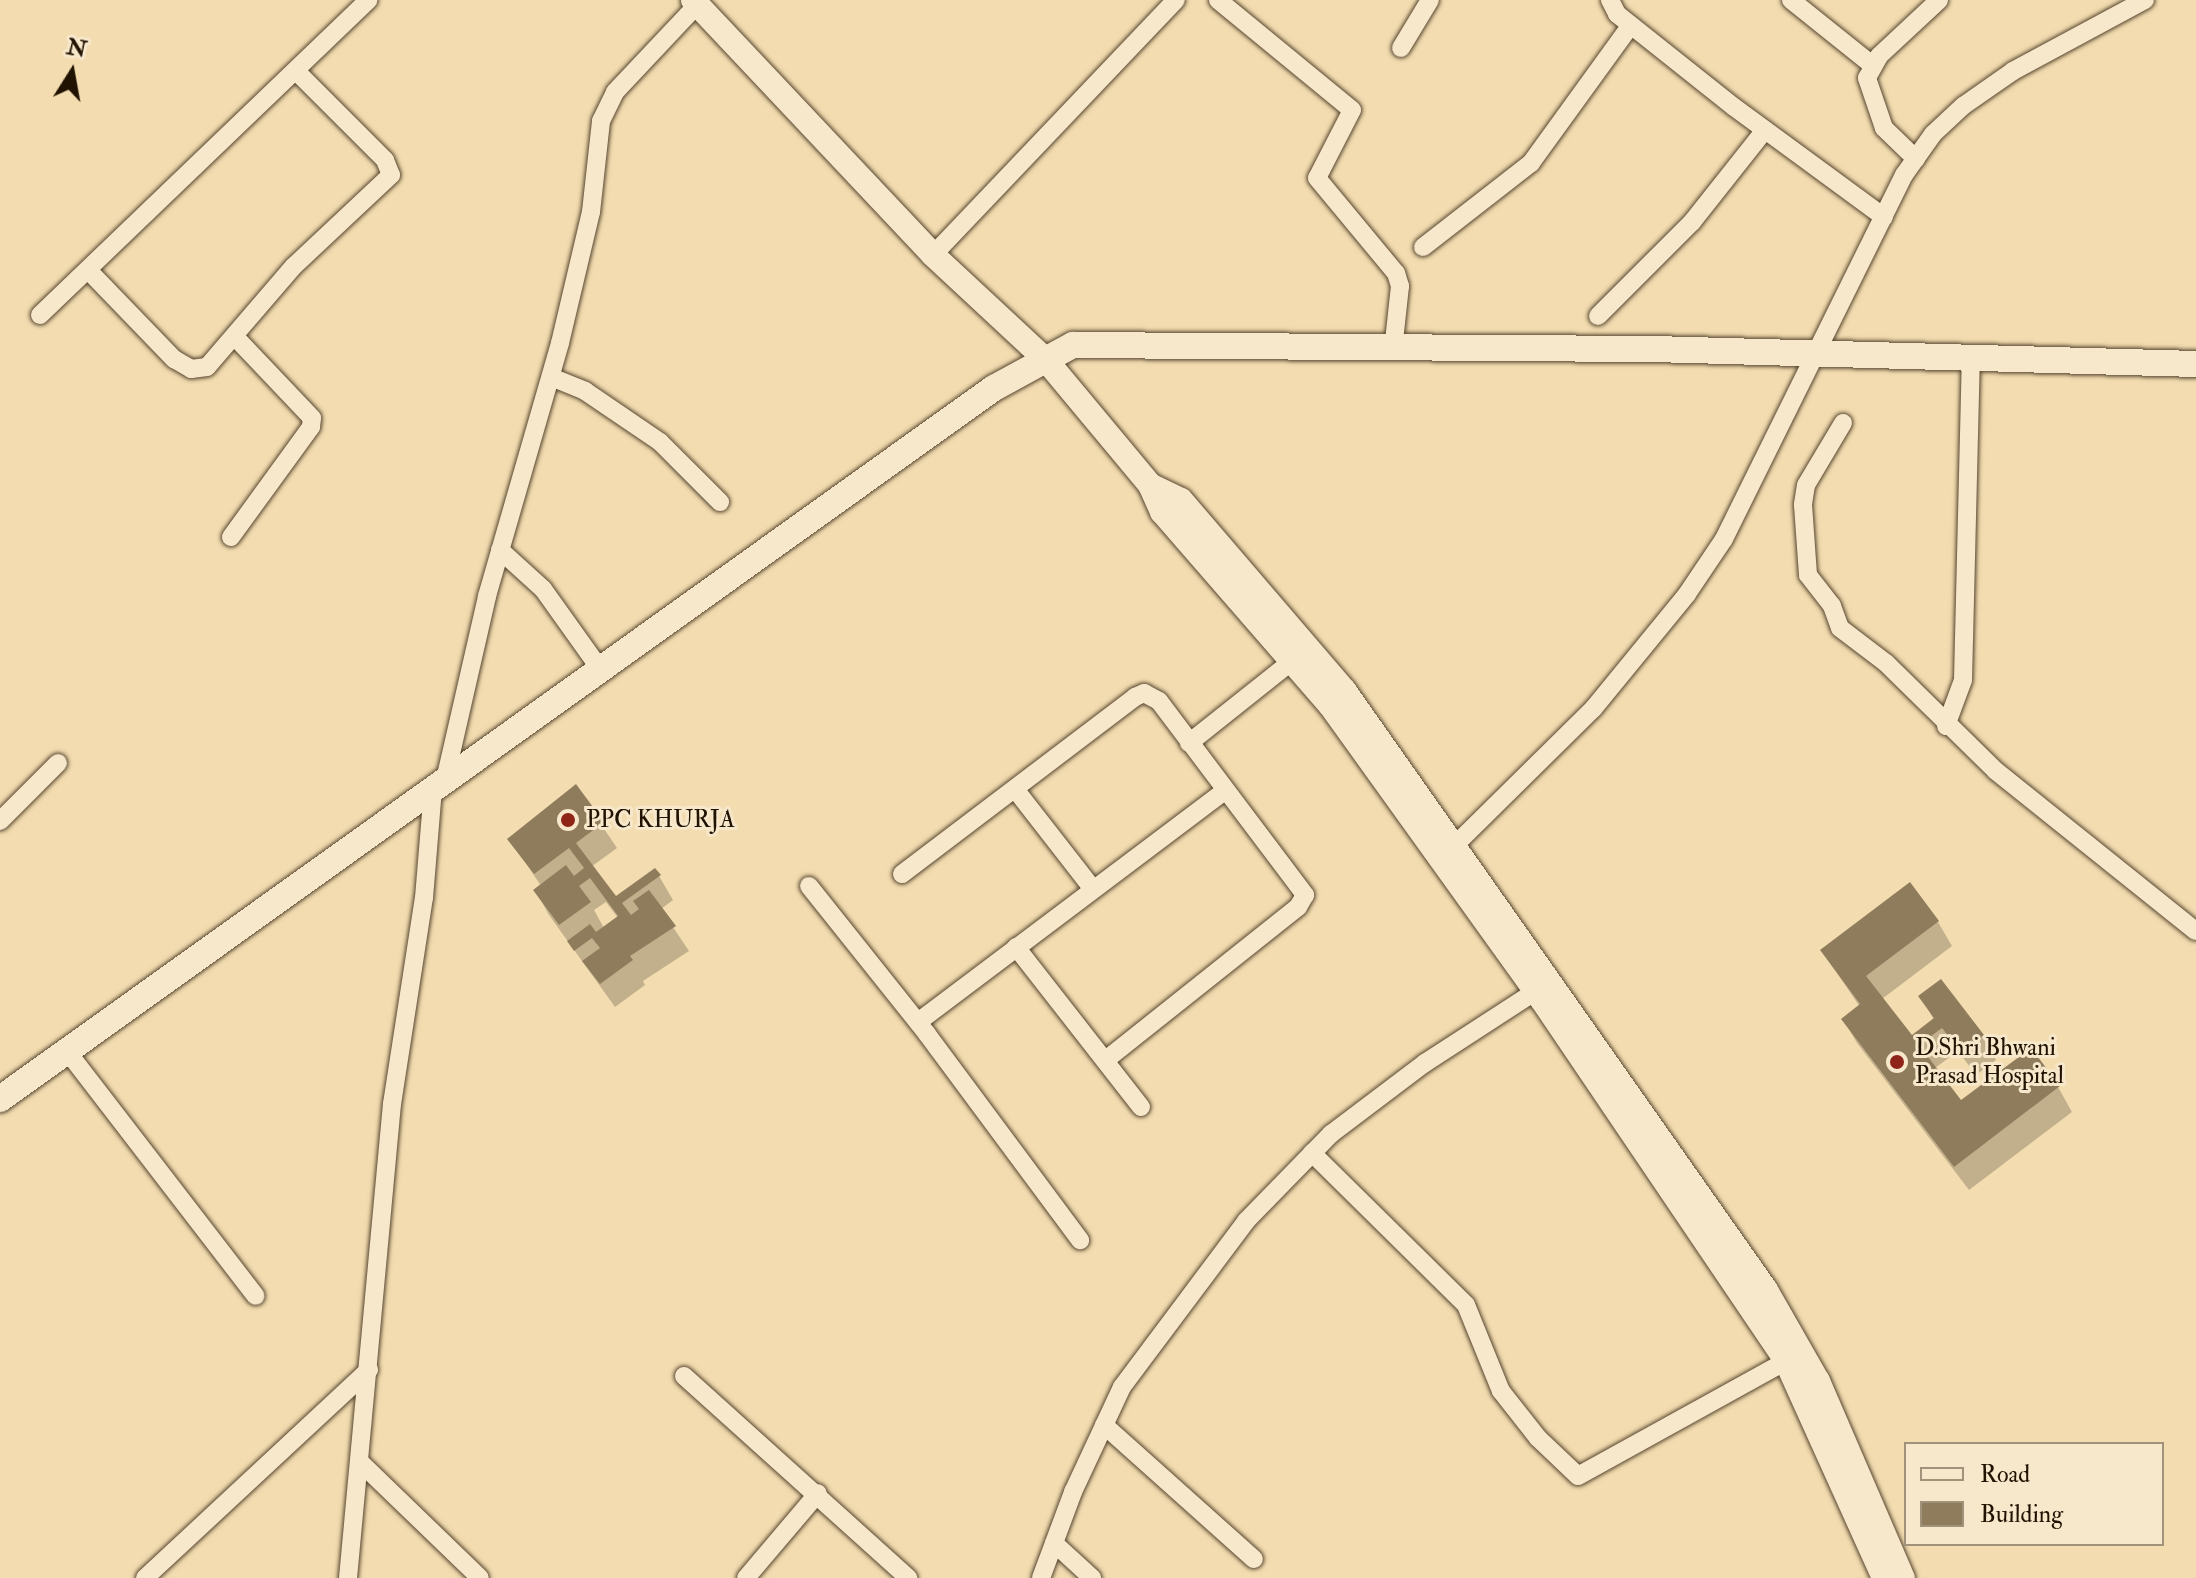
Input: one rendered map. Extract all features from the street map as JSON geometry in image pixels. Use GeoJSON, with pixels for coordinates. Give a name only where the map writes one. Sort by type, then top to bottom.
{"type":"FeatureCollection","features":[{"type":"Feature","properties":{"kind":"main road"},"geometry":{"type":"LineString","coordinates":[[0,1099],[994,388],[1073,345],[1816,354],[2196,364]]}},
{"type":"Feature","properties":{"kind":"street"},"geometry":{"type":"LineString","coordinates":[[40,315],[368,0]]}},
{"type":"Feature","properties":{"kind":"street"},"geometry":{"type":"LineString","coordinates":[[933,255],[1176,0]]}},
{"type":"Feature","properties":{"kind":"street"},"geometry":{"type":"LineString","coordinates":[[1218,0],[1352,110],[1317,178],[1396,273],[1400,286],[1393,350]]}},
{"type":"Feature","properties":{"kind":"street"},"geometry":{"type":"LineString","coordinates":[[1401,48],[1430,0]]}},
{"type":"Feature","properties":{"kind":"street"},"geometry":{"type":"LineString","coordinates":[[1610,0],[1631,25],[1765,130],[1884,217]]}},
{"type":"Feature","properties":{"kind":"street"},"geometry":{"type":"LineString","coordinates":[[1791,0],[1872,65]]}},
{"type":"Feature","properties":{"kind":"street"},"geometry":{"type":"LineString","coordinates":[[1916,159],[1881,123],[1867,85],[1872,65],[1939,0]]}},
{"type":"Feature","properties":{"kind":"street"},"geometry":{"type":"LineString","coordinates":[[1455,845],[1593,709],[1687,594],[1724,539],[1884,217],[1916,159],[1963,106],[2000,79],[2145,0]]}},
{"type":"Feature","properties":{"kind":"street"},"geometry":{"type":"LineString","coordinates":[[348,1578],[392,1104],[439,785],[500,550],[551,377],[591,212],[608,103],[695,3],[933,255],[1046,360],[1150,485],[1162,512],[1330,705],[1536,991],[1786,1361],[1884,1578]]}},
{"type":"Feature","properties":{"kind":"street"},"geometry":{"type":"LineString","coordinates":[[1423,247],[1531,163],[1631,25]]}},
{"type":"Feature","properties":{"kind":"street"},"geometry":{"type":"LineString","coordinates":[[88,270],[183,366],[207,367],[294,266],[391,175],[385,160],[296,71]]}},
{"type":"Feature","properties":{"kind":"street"},"geometry":{"type":"LineString","coordinates":[[1598,316],[1692,222],[1765,130]]}},
{"type":"Feature","properties":{"kind":"street"},"geometry":{"type":"LineString","coordinates":[[231,537],[311,427],[312,418],[235,337]]}},
{"type":"Feature","properties":{"kind":"street"},"geometry":{"type":"LineString","coordinates":[[1946,726],[1963,680],[1971,358]]}},
{"type":"Feature","properties":{"kind":"street"},"geometry":{"type":"LineString","coordinates":[[551,377],[585,391],[660,442],[720,502]]}},
{"type":"Feature","properties":{"kind":"street"},"geometry":{"type":"LineString","coordinates":[[1843,423],[1806,485],[1808,575],[1832,606],[1840,628],[1886,663],[1946,726],[2196,931]]}},
{"type":"Feature","properties":{"kind":"street"},"geometry":{"type":"LineString","coordinates":[[1150,485],[1181,500],[1344,690],[1766,1290],[1818,1381],[1903,1578]]}},
{"type":"Feature","properties":{"kind":"street"},"geometry":{"type":"LineString","coordinates":[[500,550],[543,589],[600,669]]}},
{"type":"Feature","properties":{"kind":"street"},"geometry":{"type":"LineString","coordinates":[[1189,743],[1292,661]]}},
{"type":"Feature","properties":{"kind":"street"},"geometry":{"type":"LineString","coordinates":[[902,874],[1144,693],[1159,701],[1223,792],[1301,887],[1304,901],[1107,1059]]}},
{"type":"Feature","properties":{"kind":"street"},"geometry":{"type":"LineString","coordinates":[[0,821],[58,763]]}},
{"type":"Feature","properties":{"kind":"street"},"geometry":{"type":"LineString","coordinates":[[1015,789],[1092,888]]}},
{"type":"Feature","properties":{"kind":"street"},"geometry":{"type":"LineString","coordinates":[[918,1022],[1223,792]]}},
{"type":"Feature","properties":{"kind":"street"},"geometry":{"type":"LineString","coordinates":[[809,886],[918,1022],[1080,1240]]}},
{"type":"Feature","properties":{"kind":"street"},"geometry":{"type":"LineString","coordinates":[[1016,947],[1107,1059],[1141,1107]]}},
{"type":"Feature","properties":{"kind":"street"},"geometry":{"type":"LineString","coordinates":[[1041,1578],[1122,1387],[1178,1307],[1246,1221],[1312,1153],[1425,1063],[1536,991]]}},
{"type":"Feature","properties":{"kind":"street"},"geometry":{"type":"LineString","coordinates":[[67,1051],[256,1296]]}},
{"type":"Feature","properties":{"kind":"street"},"geometry":{"type":"LineString","coordinates":[[1312,1153],[1466,1305],[1501,1391],[1538,1438],[1578,1476],[1786,1361]]}},
{"type":"Feature","properties":{"kind":"street"},"geometry":{"type":"LineString","coordinates":[[145,1578],[369,1370]]}},
{"type":"Feature","properties":{"kind":"street"},"geometry":{"type":"LineString","coordinates":[[684,1376],[818,1493],[908,1578]]}},
{"type":"Feature","properties":{"kind":"street"},"geometry":{"type":"LineString","coordinates":[[1104,1425],[1254,1559]]}},
{"type":"Feature","properties":{"kind":"street"},"geometry":{"type":"LineString","coordinates":[[361,1463],[480,1578]]}},
{"type":"Feature","properties":{"kind":"street"},"geometry":{"type":"LineString","coordinates":[[746,1578],[818,1493]]}},
{"type":"Feature","properties":{"kind":"street"},"geometry":{"type":"LineString","coordinates":[[1054,1543],[1092,1578]]}},
{"type":"Feature","properties":{"kind":"building"},"geometry":{"type":"Polygon","coordinates":[[[576,784],[604,822],[576,843],[616,896],[655,868],[661,875],[622,903],[631,915],[639,909],[633,901],[649,890],[676,926],[630,956],[633,960],[600,984],[582,961],[600,948],[592,938],[574,951],[567,941],[590,924],[596,932],[618,916],[590,878],[579,886],[591,902],[559,925],[533,890],[566,865],[574,876],[584,868],[569,848],[534,874],[507,839],[576,784]]]}},
{"type":"Feature","properties":{"kind":"building"},"geometry":{"type":"Polygon","coordinates":[[[1910,882],[1939,921],[1866,976],[1912,1035],[1934,1018],[1918,996],[1941,979],[1984,1035],[1961,1052],[1942,1028],[1919,1045],[1961,1100],[2031,1048],[2060,1086],[1954,1167],[1841,1019],[1860,1004],[1820,950],[1910,882]]]}},
{"type":"Feature","properties":{"kind":"place","name":"PPC KHURJA"},"geometry":{"type":"Point","coordinates":[568,820]}},
{"type":"Feature","properties":{"kind":"place","name":"D.Shri Bhwani Prasad Hospital"},"geometry":{"type":"Point","coordinates":[1897,1062]}}]}
